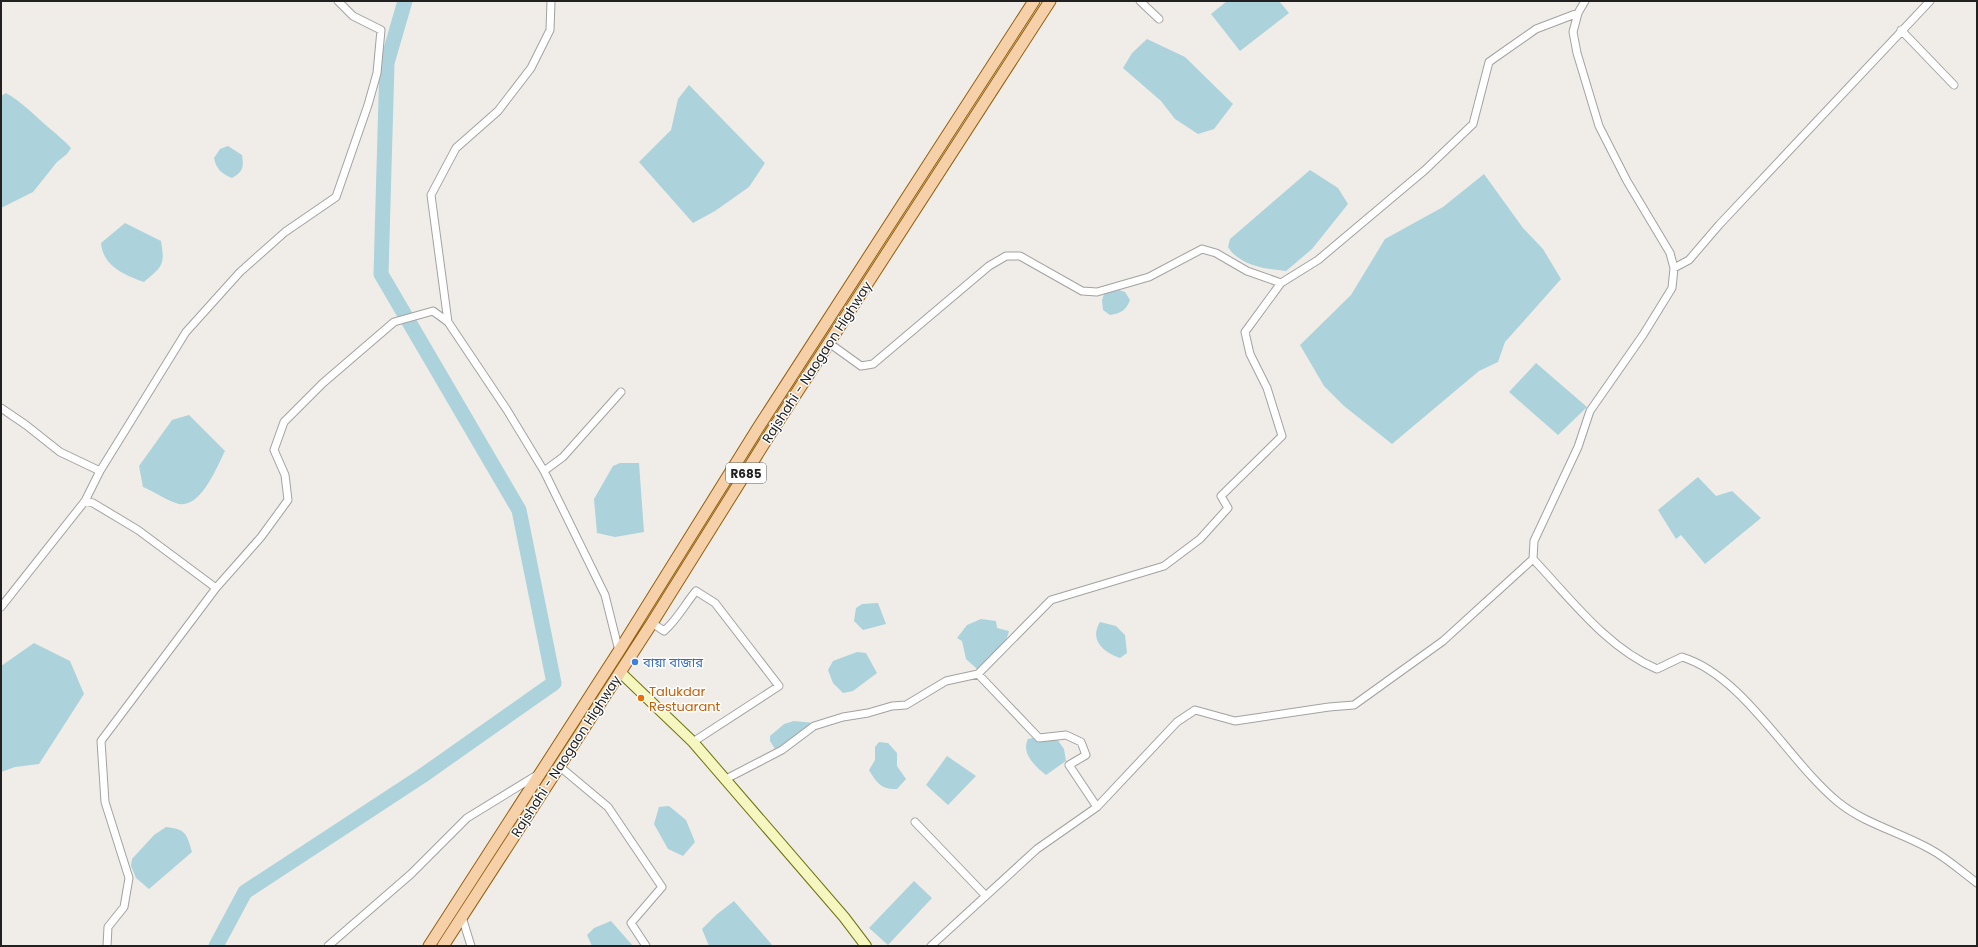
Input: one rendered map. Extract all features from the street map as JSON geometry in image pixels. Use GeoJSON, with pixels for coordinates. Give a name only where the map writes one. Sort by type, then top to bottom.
{"type":"FeatureCollection","features":[{"type":"Feature","properties":{"kind":"main road","name":"Rajshahi - Naogaon Highway"},"geometry":{"type":"LineString","coordinates":[[429,946],[619,651],[758,428],[1034,1]]}},
{"type":"Feature","properties":{"kind":"main road","name":"Rajshahi - Naogaon Highway"},"geometry":{"type":"LineString","coordinates":[[443,946],[652,623],[689,562],[829,343],[1050,1]]}},
{"type":"Feature","properties":{"kind":"main road"},"geometry":{"type":"LineString","coordinates":[[678,556],[689,562]]}},
{"type":"Feature","properties":{"kind":"main road"},"geometry":{"type":"LineString","coordinates":[[620,672],[693,742],[844,917],[866,946]]}},
{"type":"Feature","properties":{"kind":"main road"},"geometry":{"type":"LineString","coordinates":[[522,800],[533,807]]}},
{"type":"Feature","properties":{"kind":"street"},"geometry":{"type":"LineString","coordinates":[[1,607],[85,501],[100,471],[186,332],[240,272],[285,232],[336,197],[368,105],[377,73],[381,30],[353,16],[338,1]]}},
{"type":"Feature","properties":{"kind":"street"},"geometry":{"type":"LineString","coordinates":[[448,322],[431,195],[456,148],[498,111],[531,68],[550,30],[551,1]]}},
{"type":"Feature","properties":{"kind":"street"},"geometry":{"type":"LineString","coordinates":[[1140,1],[1159,19]]}},
{"type":"Feature","properties":{"kind":"street"},"geometry":{"type":"LineString","coordinates":[[931,946],[1037,849],[1097,807],[1177,722],[1195,710],[1235,720],[1354,705],[1443,641],[1533,559],[1534,541],[1578,447],[1590,411],[1643,335],[1672,288],[1674,268],[1670,253],[1627,181],[1599,126],[1573,32],[1578,13],[1585,1]]}},
{"type":"Feature","properties":{"kind":"street"},"geometry":{"type":"LineString","coordinates":[[1674,268],[1690,260],[1901,30],[1930,1]]}},
{"type":"Feature","properties":{"kind":"street"},"geometry":{"type":"LineString","coordinates":[[726,779],[782,750],[814,726],[843,717],[868,713],[892,706],[906,706],[946,682],[978,674],[1051,600],[1164,566],[1200,538],[1228,508],[1221,496],[1282,436],[1267,388],[1250,354],[1245,332],[1281,283],[1318,260],[1424,170],[1473,124],[1489,62],[1536,29],[1578,13]]}},
{"type":"Feature","properties":{"kind":"street"},"geometry":{"type":"LineString","coordinates":[[1901,30],[1954,86]]}},
{"type":"Feature","properties":{"kind":"street"},"geometry":{"type":"LineString","coordinates":[[829,343],[861,366],[873,364],[989,266],[1006,256],[1020,256],[1082,291],[1097,292],[1149,277],[1202,249],[1216,253],[1247,271],[1281,283]]}},
{"type":"Feature","properties":{"kind":"street"},"geometry":{"type":"LineString","coordinates":[[107,946],[108,927],[124,907],[129,878],[105,802],[101,741],[216,588],[261,537],[288,500],[285,475],[274,450],[284,422],[323,383],[394,322],[433,311],[448,322],[544,471],[605,595],[619,651]]}},
{"type":"Feature","properties":{"kind":"street"},"geometry":{"type":"LineString","coordinates":[[544,471],[563,457],[621,392]]}},
{"type":"Feature","properties":{"kind":"street"},"geometry":{"type":"LineString","coordinates":[[1,408],[26,425],[60,452],[100,471]]}},
{"type":"Feature","properties":{"kind":"street"},"geometry":{"type":"LineString","coordinates":[[85,501],[93,502],[138,530],[216,588]]}},
{"type":"Feature","properties":{"kind":"street"},"geometry":{"type":"LineString","coordinates":[[1533,559],[1603,632],[1641,662],[1657,669],[1682,656],[1697,661],[1741,695],[1786,749],[1839,802],[1879,826],[1931,849],[1977,883]]}},
{"type":"Feature","properties":{"kind":"street"},"geometry":{"type":"LineString","coordinates":[[652,623],[664,631],[672,624],[684,604],[696,591],[715,602],[779,686],[693,742]]}},
{"type":"Feature","properties":{"kind":"street"},"geometry":{"type":"LineString","coordinates":[[978,674],[1040,738],[1066,735],[1081,742],[1086,755],[1069,765],[1097,807]]}},
{"type":"Feature","properties":{"kind":"street"},"geometry":{"type":"LineString","coordinates":[[559,766],[608,807],[662,886],[631,923],[646,946]]}},
{"type":"Feature","properties":{"kind":"street"},"geometry":{"type":"LineString","coordinates":[[328,946],[411,874],[467,818],[539,774]]}},
{"type":"Feature","properties":{"kind":"street"},"geometry":{"type":"LineString","coordinates":[[915,822],[985,895]]}},
{"type":"Feature","properties":{"kind":"street"},"geometry":{"type":"LineString","coordinates":[[462,917],[471,946]]}},
{"type":"Feature","properties":{"kind":"water"},"geometry":{"type":"Polygon","coordinates":[[[1227,1],[1279,1],[1289,13],[1240,51],[1211,14],[1227,1]]]}},
{"type":"Feature","properties":{"kind":"water"},"geometry":{"type":"Polygon","coordinates":[[[1147,39],[1185,57],[1233,104],[1214,129],[1198,134],[1175,119],[1161,101],[1123,68],[1132,53],[1147,39]]]}},
{"type":"Feature","properties":{"kind":"water"},"geometry":{"type":"Polygon","coordinates":[[[689,85],[765,163],[749,187],[715,211],[693,223],[639,162],[671,130],[678,99],[689,85]]]}},
{"type":"Feature","properties":{"kind":"water"},"geometry":{"type":"Polygon","coordinates":[[[6,93],[28,109],[71,148],[67,154],[57,162],[33,192],[1,208],[1,96],[6,93]]]}},
{"type":"Feature","properties":{"kind":"water"},"geometry":{"type":"Polygon","coordinates":[[[228,146],[242,155],[243,159],[241,171],[232,178],[220,171],[214,158],[220,149],[228,146]]]}},
{"type":"Feature","properties":{"kind":"water"},"geometry":{"type":"Polygon","coordinates":[[[1310,170],[1338,188],[1348,204],[1312,249],[1286,271],[1262,268],[1246,262],[1233,253],[1228,247],[1230,239],[1310,170]]]}},
{"type":"Feature","properties":{"kind":"water"},"geometry":{"type":"Polygon","coordinates":[[[1484,174],[1523,228],[1543,249],[1561,279],[1505,342],[1498,362],[1479,371],[1392,444],[1344,406],[1324,386],[1300,345],[1351,295],[1385,239],[1443,207],[1484,174]]]}},
{"type":"Feature","properties":{"kind":"water"},"geometry":{"type":"Polygon","coordinates":[[[125,223],[161,241],[163,255],[161,264],[159,268],[144,282],[122,273],[110,264],[103,251],[101,243],[125,223]]]}},
{"type":"Feature","properties":{"kind":"water"},"geometry":{"type":"Polygon","coordinates":[[[1119,290],[1125,292],[1130,300],[1123,310],[1110,315],[1103,310],[1102,300],[1104,294],[1119,290]]]}},
{"type":"Feature","properties":{"kind":"water"},"geometry":{"type":"Polygon","coordinates":[[[1536,363],[1587,407],[1558,435],[1509,392],[1536,363]]]}},
{"type":"Feature","properties":{"kind":"water"},"geometry":{"type":"Polygon","coordinates":[[[189,415],[225,451],[213,476],[201,493],[187,504],[179,504],[143,487],[139,466],[172,420],[189,415]]]}},
{"type":"Feature","properties":{"kind":"water"},"geometry":{"type":"Polygon","coordinates":[[[620,463],[639,463],[644,532],[615,537],[597,533],[594,499],[613,466],[620,463]]]}},
{"type":"Feature","properties":{"kind":"water"},"geometry":{"type":"Polygon","coordinates":[[[1698,477],[1716,496],[1732,491],[1761,518],[1705,564],[1681,535],[1676,539],[1658,510],[1698,477]]]}},
{"type":"Feature","properties":{"kind":"water"},"geometry":{"type":"Polygon","coordinates":[[[878,603],[886,624],[863,630],[854,621],[856,608],[862,604],[878,603]]]}},
{"type":"Feature","properties":{"kind":"water"},"geometry":{"type":"Polygon","coordinates":[[[981,619],[996,621],[997,628],[1009,631],[1001,648],[977,669],[966,659],[962,641],[957,638],[967,625],[981,619]]]}},
{"type":"Feature","properties":{"kind":"water"},"geometry":{"type":"Polygon","coordinates":[[[1100,622],[1116,626],[1125,635],[1127,653],[1120,658],[1103,649],[1097,640],[1097,628],[1100,622]]]}},
{"type":"Feature","properties":{"kind":"water"},"geometry":{"type":"Polygon","coordinates":[[[34,643],[70,661],[84,694],[39,764],[15,767],[1,772],[1,666],[34,643]]]}},
{"type":"Feature","properties":{"kind":"water"},"geometry":{"type":"Polygon","coordinates":[[[857,652],[866,653],[877,673],[853,691],[843,693],[833,683],[828,670],[833,661],[857,652]]]}},
{"type":"Feature","properties":{"kind":"water"},"geometry":{"type":"Polygon","coordinates":[[[794,721],[814,723],[783,751],[775,749],[770,741],[770,736],[784,724],[794,721]]]}},
{"type":"Feature","properties":{"kind":"water"},"geometry":{"type":"Polygon","coordinates":[[[1033,738],[1039,740],[1057,739],[1064,749],[1066,761],[1046,775],[1030,759],[1026,750],[1028,739],[1033,738]]]}},
{"type":"Feature","properties":{"kind":"water"},"geometry":{"type":"Polygon","coordinates":[[[879,742],[888,743],[897,753],[897,766],[906,779],[897,789],[883,787],[874,778],[869,770],[875,760],[875,747],[879,742]]]}},
{"type":"Feature","properties":{"kind":"water"},"geometry":{"type":"Polygon","coordinates":[[[947,756],[976,776],[948,805],[926,785],[947,756]]]}},
{"type":"Feature","properties":{"kind":"water"},"geometry":{"type":"Polygon","coordinates":[[[669,806],[686,820],[695,842],[683,856],[668,849],[654,824],[659,807],[669,806]]]}},
{"type":"Feature","properties":{"kind":"water"},"geometry":{"type":"Polygon","coordinates":[[[166,827],[182,831],[189,841],[192,852],[149,889],[136,878],[131,866],[132,859],[154,835],[166,827]]]}},
{"type":"Feature","properties":{"kind":"water"},"geometry":{"type":"Polygon","coordinates":[[[914,881],[932,898],[888,945],[869,928],[914,881]]]}},
{"type":"Feature","properties":{"kind":"water"},"geometry":{"type":"Polygon","coordinates":[[[734,901],[773,946],[709,946],[702,929],[716,915],[734,901]]]}},
{"type":"Feature","properties":{"kind":"water"},"geometry":{"type":"Polygon","coordinates":[[[611,921],[633,946],[592,946],[587,935],[594,928],[611,921]]]}},
{"type":"Feature","properties":{"kind":"waterway"},"geometry":{"type":"LineString","coordinates":[[216,946],[245,892],[422,776],[554,683],[519,510],[381,274],[387,63],[405,1]]}},
{"type":"Feature","properties":{"kind":"place","name":"বায়া বাজার"},"geometry":{"type":"Point","coordinates":[635,662]}},
{"type":"Feature","properties":{"kind":"place","name":"Talukdar Restuarant"},"geometry":{"type":"Point","coordinates":[641,698]}}]}
